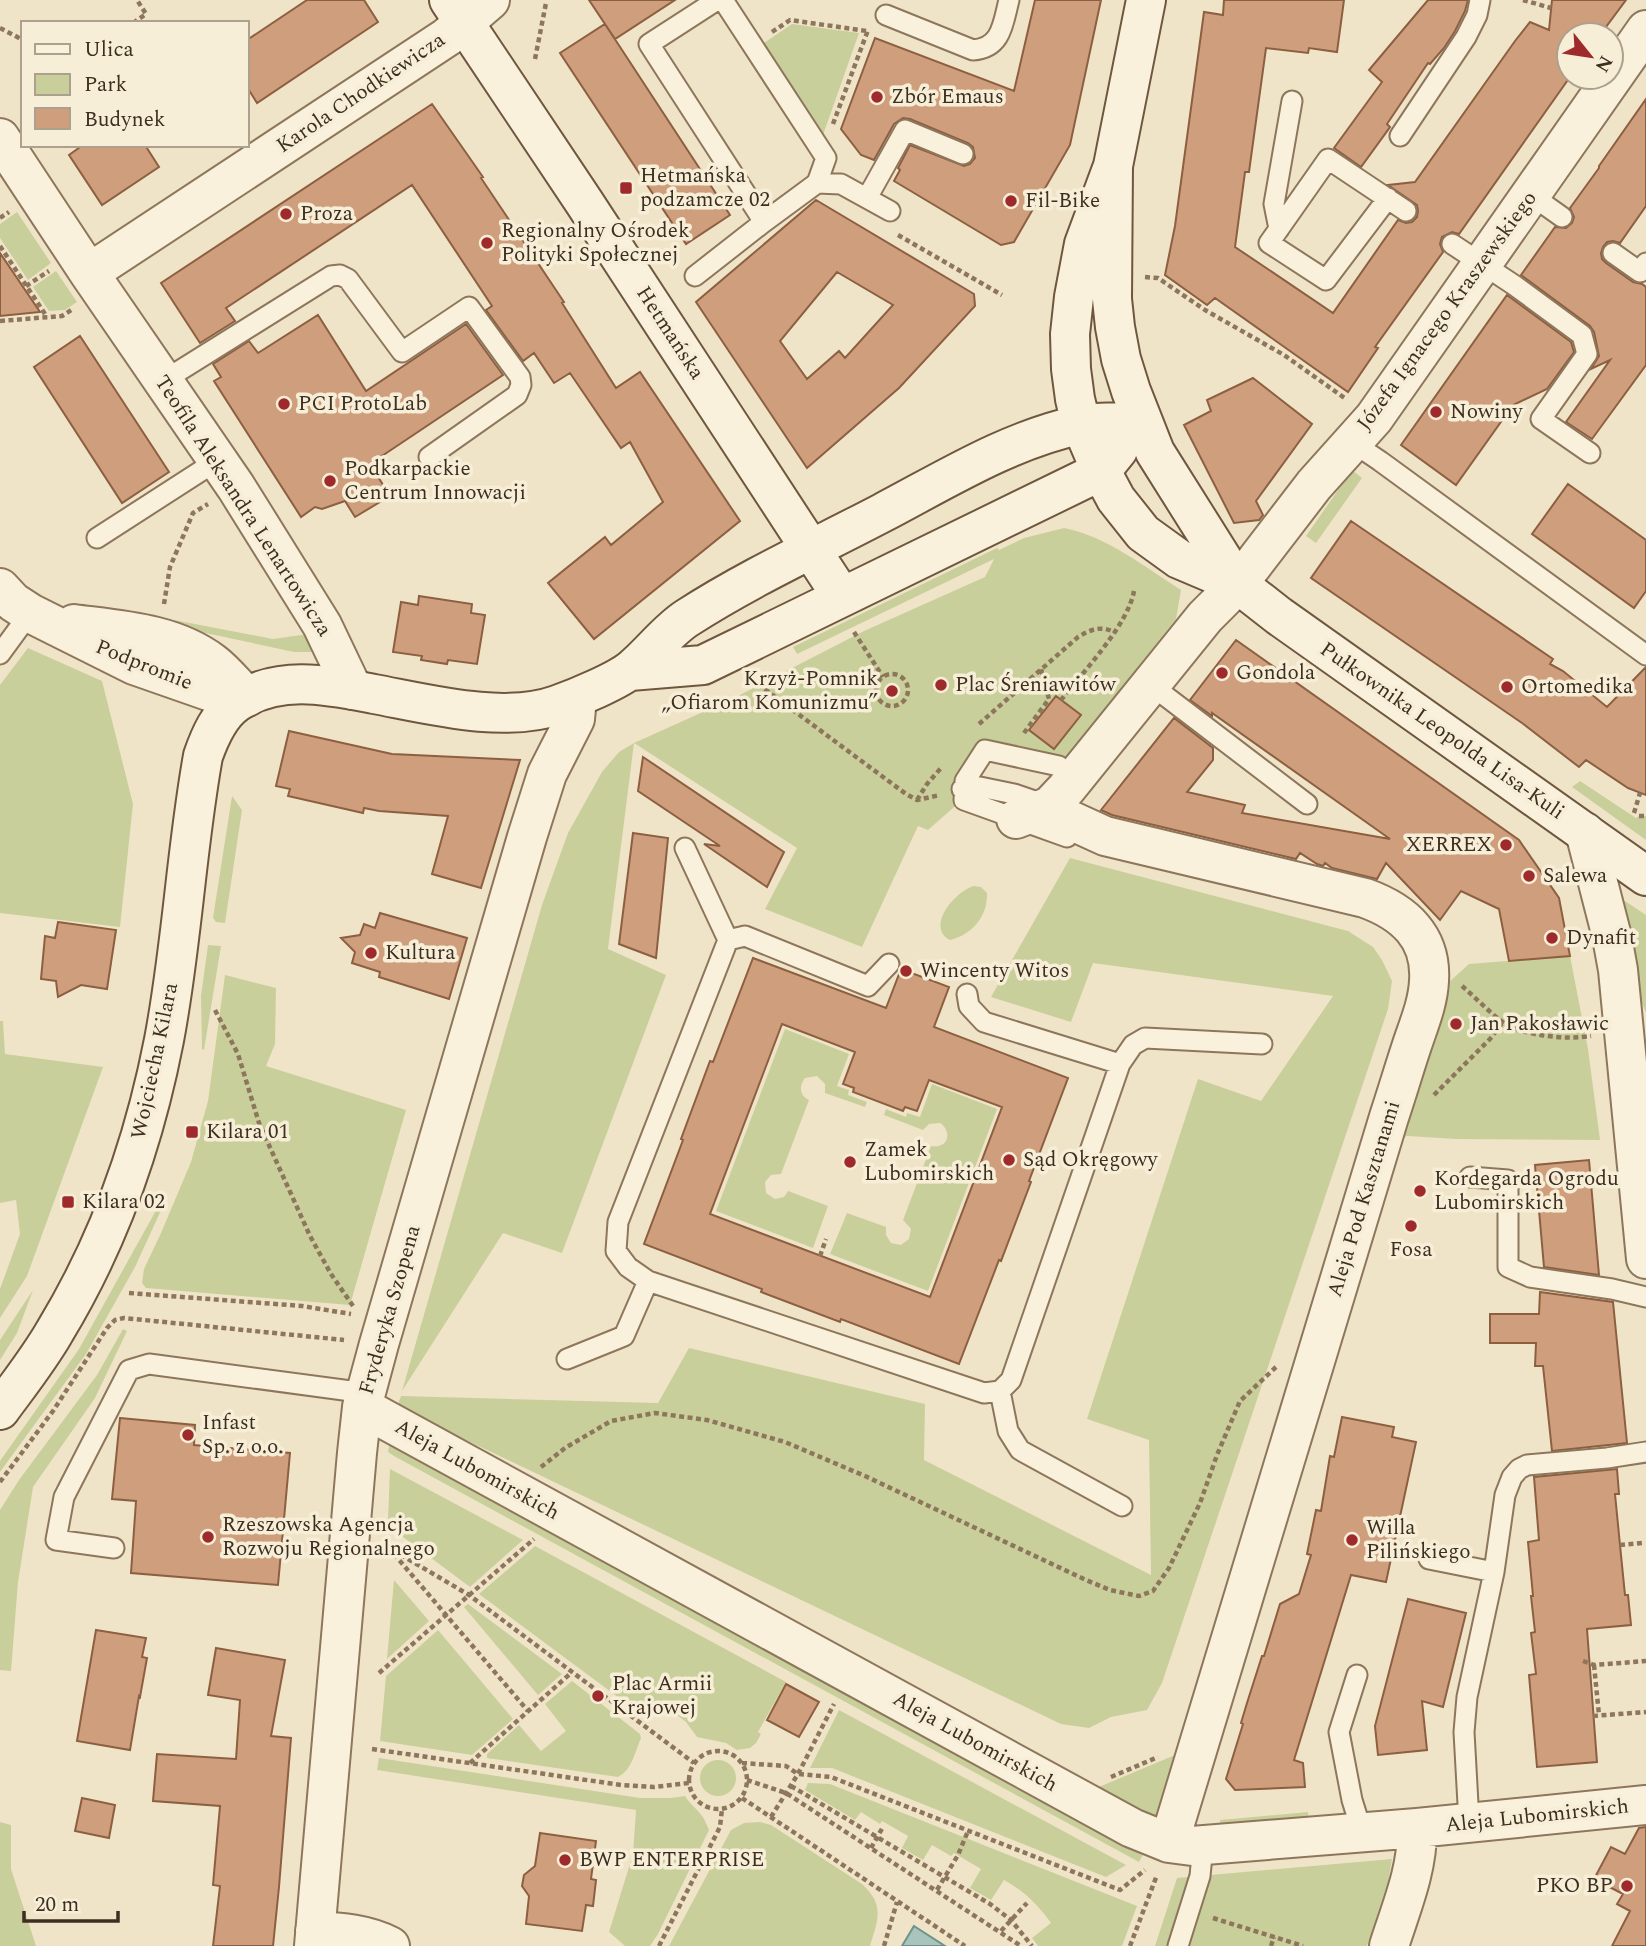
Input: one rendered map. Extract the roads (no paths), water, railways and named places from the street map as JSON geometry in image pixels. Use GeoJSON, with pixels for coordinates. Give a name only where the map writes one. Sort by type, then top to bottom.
{"type":"FeatureCollection","features":[{"type":"Feature","properties":{"kind":"street"},"geometry":{"type":"LineString","coordinates":[[1113,166],[1146,0]]}},
{"type":"Feature","properties":{"kind":"street","name":"Karola Chodkiewicza"},"geometry":{"type":"LineString","coordinates":[[76,280],[447,37],[468,7]]}},
{"type":"Feature","properties":{"kind":"street","name":"Hetmańska"},"geometry":{"type":"LineString","coordinates":[[468,7],[842,597]]}},
{"type":"Feature","properties":{"kind":"street","name":"Józefa Ignacego Kraszewskiego"},"geometry":{"type":"LineString","coordinates":[[1051,809],[1205,617],[1238,584],[1314,485],[1363,430],[1467,254],[1531,195],[1646,30]]}},
{"type":"Feature","properties":{"kind":"street","name":"Teofila Aleksandra Lenartowicza"},"geometry":{"type":"LineString","coordinates":[[0,138],[76,280],[163,381],[227,473],[322,625],[354,690]]}},
{"type":"Feature","properties":{"kind":"street","name":"Pułkownika Leopolda Lisa-Kuli"},"geometry":{"type":"LineString","coordinates":[[1113,166],[1112,299],[1121,359],[1155,452],[1238,584]]}},
{"type":"Feature","properties":{"kind":"street","name":"Pułkownika Leopolda Lisa-Kuli"},"geometry":{"type":"LineString","coordinates":[[1113,166],[1084,244],[1073,297],[1070,334],[1075,398],[1090,447],[1116,499],[1143,533],[1179,559],[1238,584],[1279,616],[1646,876]]}},
{"type":"Feature","properties":{"kind":"street"},"geometry":{"type":"LineString","coordinates":[[630,671],[703,665],[842,597],[1090,447],[1142,422]]}},
{"type":"Feature","properties":{"kind":"street"},"geometry":{"type":"LineString","coordinates":[[354,690],[467,711],[522,712],[547,708],[577,698],[630,671],[684,620],[741,586],[1013,445],[1090,447]]}},
{"type":"Feature","properties":{"kind":"street","name":"Podpromie"},"geometry":{"type":"LineString","coordinates":[[0,589],[13,602],[37,617],[134,665],[217,694],[247,697],[282,685],[320,685],[354,690]]}},
{"type":"Feature","properties":{"kind":"street","name":"Wojciecha Kilara"},"geometry":{"type":"LineString","coordinates":[[0,1410],[54,1334],[75,1297],[111,1222],[129,1174],[145,1123],[165,1038],[203,756],[219,721],[234,704],[247,697]]}},
{"type":"Feature","properties":{"kind":"street","name":"Fryderyka Szopena"},"geometry":{"type":"LineString","coordinates":[[315,1939],[364,1400],[527,837],[547,774],[575,719],[577,698]]}},
{"type":"Feature","properties":{"kind":"street","name":"Aleja Pod Kasztanami"},"geometry":{"type":"LineString","coordinates":[[1051,809],[1105,836],[1383,904],[1398,912],[1411,925],[1429,960],[1430,982],[1425,1005],[1200,1739],[1173,1852]]}},
{"type":"Feature","properties":{"kind":"street"},"geometry":{"type":"LineString","coordinates":[[1584,832],[1636,1034],[1646,1259]]}},
{"type":"Feature","properties":{"kind":"street","name":"Aleja Lubomirskich"},"geometry":{"type":"LineString","coordinates":[[364,1400],[513,1490],[1173,1852],[1646,1805]]}},
{"type":"Feature","properties":{"kind":"street"},"geometry":{"type":"LineString","coordinates":[[1389,1946],[1411,1878],[1417,1846],[1417,1828]]}},
{"type":"Feature","properties":{"kind":"street"},"geometry":{"type":"LineString","coordinates":[[315,1939],[335,1932],[374,1938],[390,1946]]}},
{"type":"Feature","properties":{"kind":"lane"},"geometry":{"type":"LineString","coordinates":[[717,0],[649,44],[764,222]]}},
{"type":"Feature","properties":{"kind":"lane"},"geometry":{"type":"LineString","coordinates":[[695,276],[817,183],[826,158],[723,0]]}},
{"type":"Feature","properties":{"kind":"lane"},"geometry":{"type":"LineString","coordinates":[[879,18],[973,50],[983,49],[1000,34],[1009,0]]}},
{"type":"Feature","properties":{"kind":"lane"},"geometry":{"type":"LineString","coordinates":[[1399,136],[1466,37],[1477,15],[1480,0]]}},
{"type":"Feature","properties":{"kind":"lane"},"geometry":{"type":"LineString","coordinates":[[1279,229],[1274,204],[1292,101]]}},
{"type":"Feature","properties":{"kind":"lane"},"geometry":{"type":"LineString","coordinates":[[867,198],[905,130],[963,154]]}},
{"type":"Feature","properties":{"kind":"lane"},"geometry":{"type":"LineString","coordinates":[[1388,198],[1326,281],[1269,243],[1328,159],[1388,198],[1406,211]]}},
{"type":"Feature","properties":{"kind":"lane"},"geometry":{"type":"LineString","coordinates":[[817,183],[841,184],[890,211]]}},
{"type":"Feature","properties":{"kind":"lane"},"geometry":{"type":"LineString","coordinates":[[1531,195],[1562,217]]}},
{"type":"Feature","properties":{"kind":"lane"},"geometry":{"type":"LineString","coordinates":[[1613,253],[1640,271],[1646,263]]}},
{"type":"Feature","properties":{"kind":"lane"},"geometry":{"type":"LineString","coordinates":[[1467,254],[1582,335],[1587,354],[1541,419],[1590,453]]}},
{"type":"Feature","properties":{"kind":"lane"},"geometry":{"type":"LineString","coordinates":[[163,381],[331,276],[340,275],[348,279],[402,352],[469,307],[520,377],[521,385],[517,395],[429,457]]}},
{"type":"Feature","properties":{"kind":"lane"},"geometry":{"type":"LineString","coordinates":[[1363,430],[1380,461],[1646,655]]}},
{"type":"Feature","properties":{"kind":"lane"},"geometry":{"type":"LineString","coordinates":[[97,538],[227,473]]}},
{"type":"Feature","properties":{"kind":"lane"},"geometry":{"type":"LineString","coordinates":[[0,654],[37,617]]}},
{"type":"Feature","properties":{"kind":"lane"},"geometry":{"type":"LineString","coordinates":[[1151,685],[1307,804]]}},
{"type":"Feature","properties":{"kind":"lane"},"geometry":{"type":"LineString","coordinates":[[985,750],[1059,766],[1064,771],[1051,809],[964,800],[965,781],[985,750]]}},
{"type":"Feature","properties":{"kind":"lane"},"geometry":{"type":"LineString","coordinates":[[963,789],[980,787],[1003,792],[1051,809]]}},
{"type":"Feature","properties":{"kind":"lane"},"geometry":{"type":"LineString","coordinates":[[685,848],[728,940],[618,1222],[616,1251],[628,1267],[648,1281],[985,1393],[1000,1391],[1011,1380],[1121,1064],[1133,1045],[1146,1038],[1262,1044]]}},
{"type":"Feature","properties":{"kind":"lane"},"geometry":{"type":"LineString","coordinates":[[728,940],[745,936],[868,986],[889,964]]}},
{"type":"Feature","properties":{"kind":"lane"},"geometry":{"type":"LineString","coordinates":[[967,994],[969,1006],[984,1022],[1121,1064]]}},
{"type":"Feature","properties":{"kind":"lane"},"geometry":{"type":"LineString","coordinates":[[1470,1177],[1508,1180],[1508,1267],[1530,1277],[1612,1289],[1646,1297]]}},
{"type":"Feature","properties":{"kind":"lane"},"geometry":{"type":"LineString","coordinates":[[567,1359],[624,1336],[648,1281]]}},
{"type":"Feature","properties":{"kind":"lane"},"geometry":{"type":"LineString","coordinates":[[114,1548],[56,1540],[64,1497],[129,1370],[149,1364],[364,1400]]}},
{"type":"Feature","properties":{"kind":"lane"},"geometry":{"type":"LineString","coordinates":[[1000,1391],[1008,1431],[1020,1450],[1122,1506]]}},
{"type":"Feature","properties":{"kind":"lane"},"geometry":{"type":"LineString","coordinates":[[1469,1822],[1464,1732],[1467,1697],[1494,1572],[1505,1496],[1512,1477],[1527,1465],[1646,1452]]}},
{"type":"Feature","properties":{"kind":"lane"},"geometry":{"type":"LineString","coordinates":[[1429,1559],[1494,1572]]}},
{"type":"Feature","properties":{"kind":"lane"},"geometry":{"type":"LineString","coordinates":[[1357,1675],[1339,1732],[1352,1800],[1362,1832]]}},
{"type":"Feature","properties":{"kind":"lane"},"geometry":{"type":"LineString","coordinates":[[1173,1852],[1200,1876],[1178,1946]]}},
{"type":"Feature","properties":{"kind":"water"},"geometry":{"type":"Polygon","coordinates":[[[914,1926],[945,1946],[902,1946],[914,1926]]]}},
{"type":"Feature","properties":{"kind":"place","name":"Zbór Emaus"},"geometry":{"type":"Point","coordinates":[877,97]}},
{"type":"Feature","properties":{"kind":"place","name":"Hetmańska podzamcze 02"},"geometry":{"type":"Point","coordinates":[626,188]}},
{"type":"Feature","properties":{"kind":"place","name":"Fil-Bike"},"geometry":{"type":"Point","coordinates":[1011,201]}},
{"type":"Feature","properties":{"kind":"place","name":"Proza"},"geometry":{"type":"Point","coordinates":[286,214]}},
{"type":"Feature","properties":{"kind":"place","name":"Regionalny Ośrodek Polityki Społecznej"},"geometry":{"type":"Point","coordinates":[487,243]}},
{"type":"Feature","properties":{"kind":"place","name":"PCI ProtoLab"},"geometry":{"type":"Point","coordinates":[284,404]}},
{"type":"Feature","properties":{"kind":"place","name":"Nowiny"},"geometry":{"type":"Point","coordinates":[1436,412]}},
{"type":"Feature","properties":{"kind":"place","name":"Podkarpackie Centrum Innowacji"},"geometry":{"type":"Point","coordinates":[330,481]}},
{"type":"Feature","properties":{"kind":"place","name":"Gondola"},"geometry":{"type":"Point","coordinates":[1222,673]}},
{"type":"Feature","properties":{"kind":"place","name":"Plac Śreniawitów"},"geometry":{"type":"Point","coordinates":[941,685]}},
{"type":"Feature","properties":{"kind":"place","name":"Ortomedika"},"geometry":{"type":"Point","coordinates":[1507,687]}},
{"type":"Feature","properties":{"kind":"place","name":"Krzyż-Pomnik „Ofiarom Komunizmu”"},"geometry":{"type":"Point","coordinates":[892,691]}},
{"type":"Feature","properties":{"kind":"place","name":"XERREX"},"geometry":{"type":"Point","coordinates":[1506,845]}},
{"type":"Feature","properties":{"kind":"place","name":"Salewa"},"geometry":{"type":"Point","coordinates":[1529,876]}},
{"type":"Feature","properties":{"kind":"place","name":"Dynafit"},"geometry":{"type":"Point","coordinates":[1552,938]}},
{"type":"Feature","properties":{"kind":"place","name":"Kultura"},"geometry":{"type":"Point","coordinates":[371,953]}},
{"type":"Feature","properties":{"kind":"place","name":"Wincenty Witos"},"geometry":{"type":"Point","coordinates":[906,971]}},
{"type":"Feature","properties":{"kind":"place","name":"Jan Pakosławic"},"geometry":{"type":"Point","coordinates":[1456,1024]}},
{"type":"Feature","properties":{"kind":"place","name":"Kilara 01"},"geometry":{"type":"Point","coordinates":[192,1132]}},
{"type":"Feature","properties":{"kind":"place","name":"Sąd Okręgowy"},"geometry":{"type":"Point","coordinates":[1009,1160]}},
{"type":"Feature","properties":{"kind":"place","name":"Zamek Lubomirskich"},"geometry":{"type":"Point","coordinates":[850,1162]}},
{"type":"Feature","properties":{"kind":"place","name":"Kordegarda Ogrodu Lubomirskich"},"geometry":{"type":"Point","coordinates":[1420,1191]}},
{"type":"Feature","properties":{"kind":"place","name":"Kilara 02"},"geometry":{"type":"Point","coordinates":[68,1202]}},
{"type":"Feature","properties":{"kind":"place","name":"Fosa"},"geometry":{"type":"Point","coordinates":[1411,1226]}},
{"type":"Feature","properties":{"kind":"place","name":"Infast Sp. z o.o."},"geometry":{"type":"Point","coordinates":[188,1435]}},
{"type":"Feature","properties":{"kind":"place","name":"Rzeszowska Agencja Rozwoju Regionalnego"},"geometry":{"type":"Point","coordinates":[208,1537]}},
{"type":"Feature","properties":{"kind":"place","name":"Willa Pilińskiego"},"geometry":{"type":"Point","coordinates":[1352,1540]}},
{"type":"Feature","properties":{"kind":"place","name":"Plac Armii Krajowej"},"geometry":{"type":"Point","coordinates":[598,1696]}},
{"type":"Feature","properties":{"kind":"place","name":"BWP ENTERPRISE"},"geometry":{"type":"Point","coordinates":[565,1860]}},
{"type":"Feature","properties":{"kind":"place","name":"PKO BP"},"geometry":{"type":"Point","coordinates":[1627,1886]}}]}
